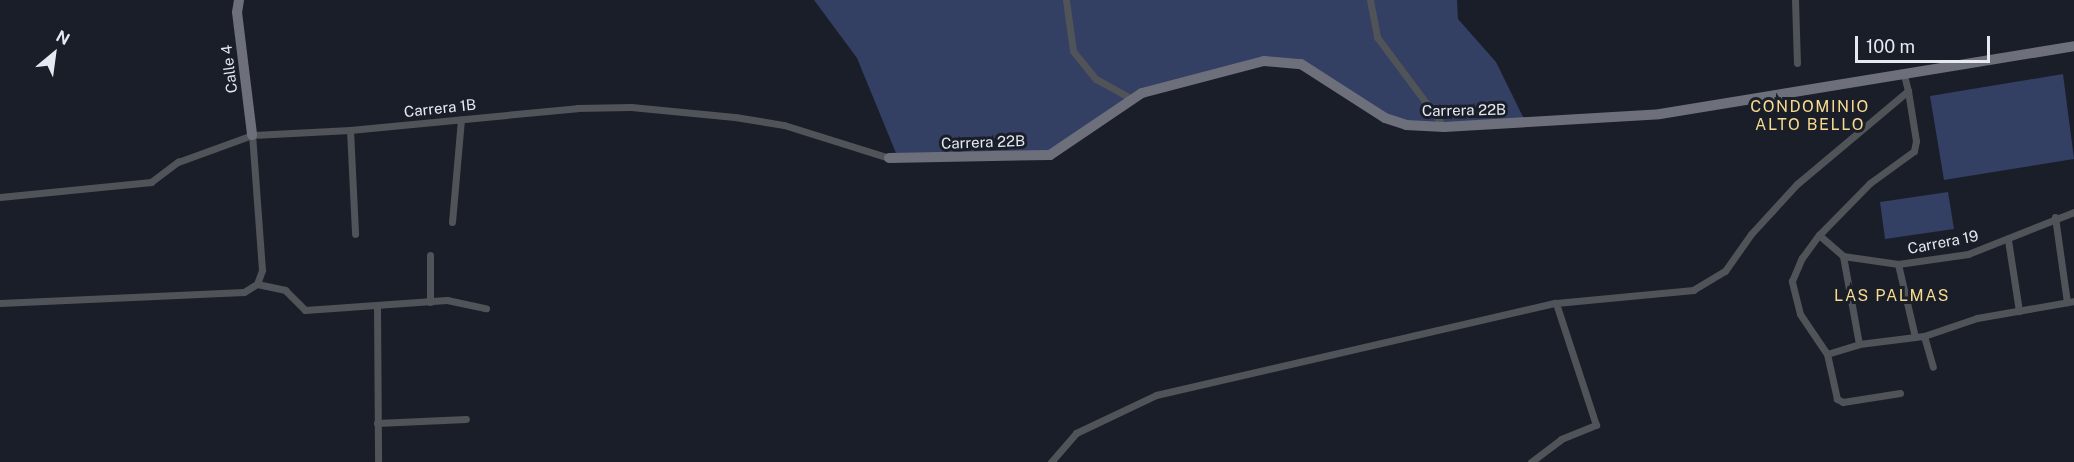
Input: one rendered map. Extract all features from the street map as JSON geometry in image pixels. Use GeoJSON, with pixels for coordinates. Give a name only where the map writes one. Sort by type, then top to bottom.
{"type":"FeatureCollection","features":[{"type":"Feature","properties":{"kind":"street","name":"Calle 4"},"geometry":{"type":"LineString","coordinates":[[239,0],[237,12],[252,135]]}},
{"type":"Feature","properties":{"kind":"street"},"geometry":{"type":"LineString","coordinates":[[1066,0],[1073,51],[1096,79],[1130,98]]}},
{"type":"Feature","properties":{"kind":"street"},"geometry":{"type":"LineString","coordinates":[[1370,0],[1377,37],[1444,127]]}},
{"type":"Feature","properties":{"kind":"street"},"geometry":{"type":"LineString","coordinates":[[1795,0],[1797,63]]}},
{"type":"Feature","properties":{"kind":"street","name":"Carrera 22B"},"geometry":{"type":"LineString","coordinates":[[889,158],[1050,154],[1065,148],[1130,98],[1264,61],[1283,60],[1301,64],[1385,118],[1406,125],[1444,127],[1660,114],[2074,46]]}},
{"type":"Feature","properties":{"kind":"street"},"geometry":{"type":"LineString","coordinates":[[1900,393],[1840,402],[1827,354],[1800,314],[1792,281],[1802,258],[1819,235],[1870,183],[1914,151],[1916,141],[1904,75]]}},
{"type":"Feature","properties":{"kind":"street"},"geometry":{"type":"LineString","coordinates":[[1051,462],[1076,433],[1156,395],[1556,303],[1693,290],[1725,271],[1751,234],[1797,184],[1908,90]]}},
{"type":"Feature","properties":{"kind":"street","name":"Carrera 1B"},"geometry":{"type":"LineString","coordinates":[[0,197],[151,182],[178,162],[252,135],[350,130],[577,108],[681,110],[784,126],[889,158]]}},
{"type":"Feature","properties":{"kind":"street"},"geometry":{"type":"LineString","coordinates":[[452,222],[461,119]]}},
{"type":"Feature","properties":{"kind":"street"},"geometry":{"type":"LineString","coordinates":[[350,130],[355,234]]}},
{"type":"Feature","properties":{"kind":"street"},"geometry":{"type":"LineString","coordinates":[[0,303],[244,292],[257,284],[262,270],[252,135]]}},
{"type":"Feature","properties":{"kind":"street","name":"Carrera 19"},"geometry":{"type":"LineString","coordinates":[[1843,256],[1898,264],[1968,254],[2008,240],[2055,217],[2074,212]]}},
{"type":"Feature","properties":{"kind":"street"},"geometry":{"type":"LineString","coordinates":[[1827,354],[1858,344],[1924,336],[1977,318],[2070,301],[2055,217]]}},
{"type":"Feature","properties":{"kind":"street"},"geometry":{"type":"LineString","coordinates":[[1819,235],[1843,256],[1858,344]]}},
{"type":"Feature","properties":{"kind":"street"},"geometry":{"type":"LineString","coordinates":[[2008,240],[2019,312]]}},
{"type":"Feature","properties":{"kind":"street"},"geometry":{"type":"LineString","coordinates":[[430,255],[430,302]]}},
{"type":"Feature","properties":{"kind":"street"},"geometry":{"type":"LineString","coordinates":[[1898,264],[1915,337]]}},
{"type":"Feature","properties":{"kind":"street"},"geometry":{"type":"LineString","coordinates":[[257,284],[285,290],[305,309],[447,300],[486,308]]}},
{"type":"Feature","properties":{"kind":"street"},"geometry":{"type":"LineString","coordinates":[[1531,462],[1562,439],[1596,425],[1556,303]]}},
{"type":"Feature","properties":{"kind":"street"},"geometry":{"type":"LineString","coordinates":[[377,305],[378,462]]}},
{"type":"Feature","properties":{"kind":"street"},"geometry":{"type":"LineString","coordinates":[[1924,336],[1933,367]]}},
{"type":"Feature","properties":{"kind":"street"},"geometry":{"type":"LineString","coordinates":[[377,423],[466,419]]}},
{"type":"Feature","properties":{"kind":"shaded area"},"geometry":{"type":"Polygon","coordinates":[[[814,0],[1457,0],[1458,19],[1496,62],[1526,123],[1406,125],[1283,60],[1142,93],[1058,152],[898,158],[857,58],[814,0]]]}},
{"type":"Feature","properties":{"kind":"shaded area"},"geometry":{"type":"Polygon","coordinates":[[[2063,74],[2074,159],[1944,180],[1930,96],[2063,74]]]}},
{"type":"Feature","properties":{"kind":"shaded area"},"geometry":{"type":"Polygon","coordinates":[[[1948,192],[1954,229],[1885,239],[1880,202],[1948,192]]]}},
{"type":"Feature","properties":{"kind":"district","name":"CONDOMINIO ALTO BELLO"},"geometry":{"type":"Point","coordinates":[1810,116]}},
{"type":"Feature","properties":{"kind":"district","name":"LAS PALMAS"},"geometry":{"type":"Point","coordinates":[1892,296]}}]}
